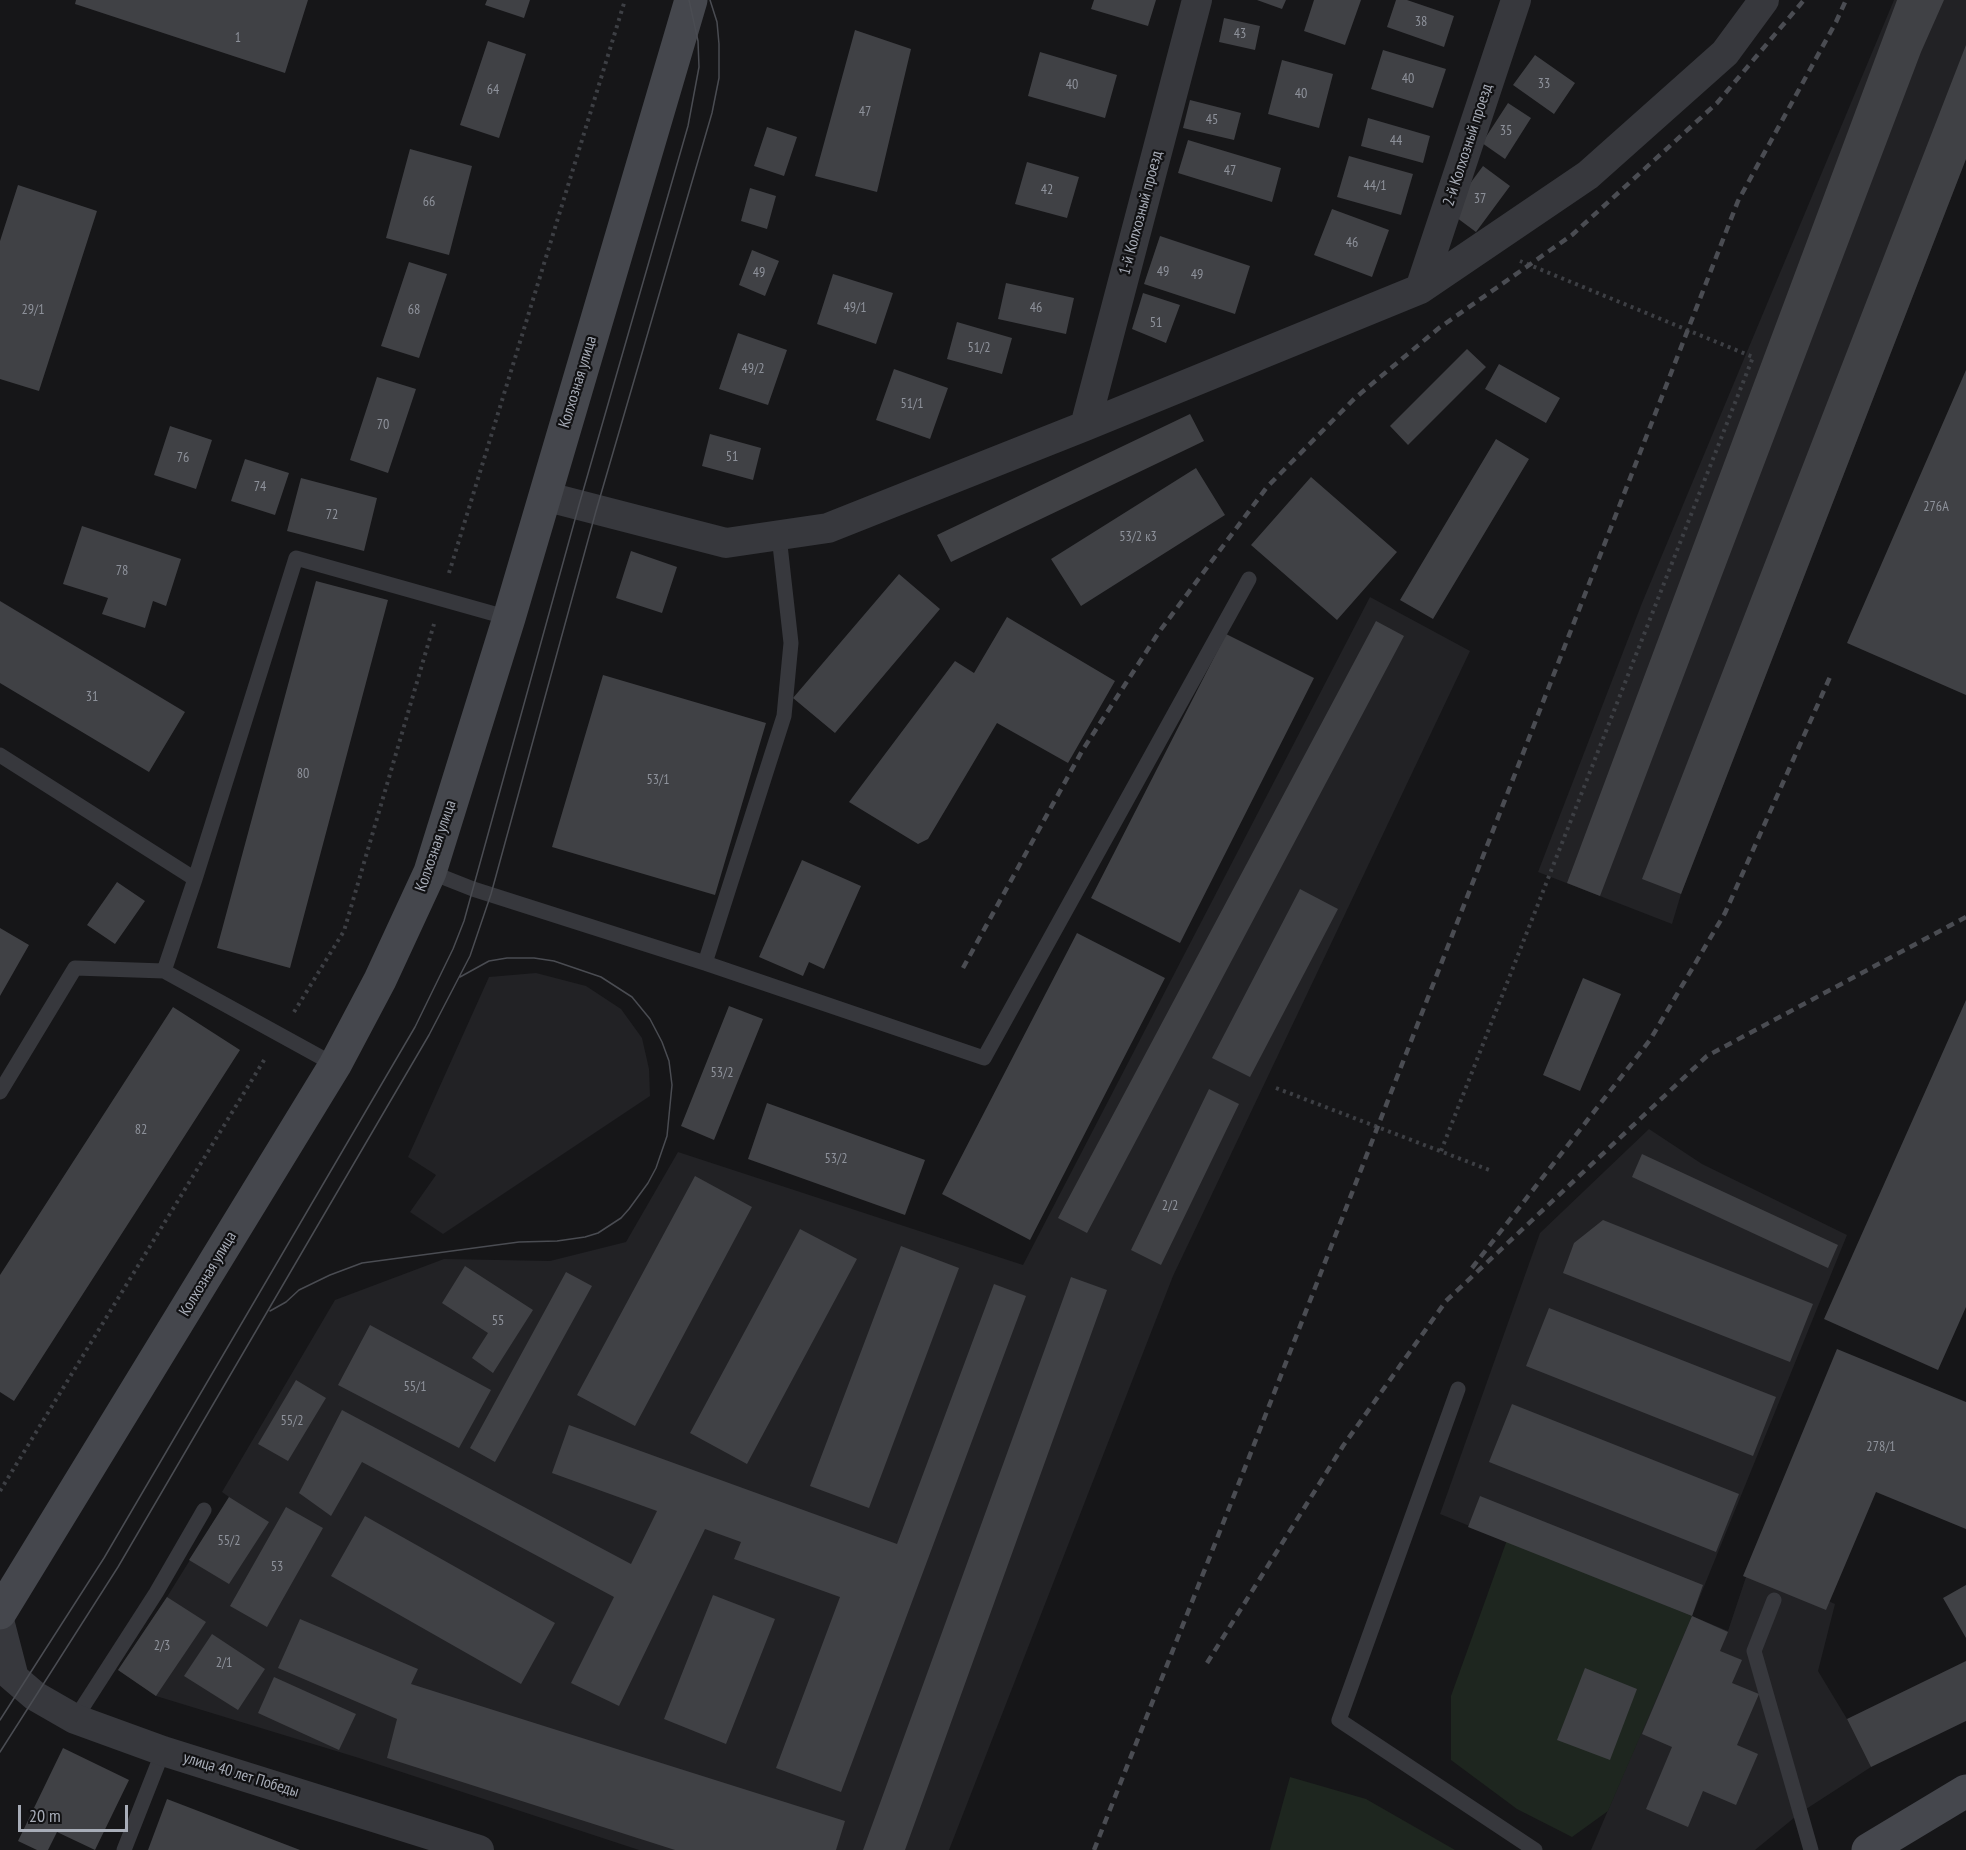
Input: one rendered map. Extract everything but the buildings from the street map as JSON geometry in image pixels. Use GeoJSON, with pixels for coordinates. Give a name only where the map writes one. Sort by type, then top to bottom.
{"type":"FeatureCollection","features":[{"type":"Feature","properties":{"kind":"main road","name":"Колхозная улица"},"geometry":{"type":"LineString","coordinates":[[0,1613],[335,1065],[380,980],[430,872],[509,618],[691,0]]}},
{"type":"Feature","properties":{"kind":"main road"},"geometry":{"type":"LineString","coordinates":[[1868,1850],[1966,1791]]}},
{"type":"Feature","properties":{"kind":"street","name":"1-й Колхозный проезд"},"geometry":{"type":"LineString","coordinates":[[1085,426],[1197,0]]}},
{"type":"Feature","properties":{"kind":"street","name":"2-й Колхозный проезд"},"geometry":{"type":"LineString","coordinates":[[1420,289],[1516,0]]}},
{"type":"Feature","properties":{"kind":"street"},"geometry":{"type":"LineString","coordinates":[[544,496],[726,543],[828,528],[1085,426],[1420,289],[1588,175],[1725,53],[1764,0]]}},
{"type":"Feature","properties":{"kind":"street","name":"улица 40 лет Победы"},"geometry":{"type":"LineString","coordinates":[[0,1624],[7,1672],[35,1696],[75,1719],[163,1751],[479,1850]]}},
{"type":"Feature","properties":{"kind":"lane"},"geometry":{"type":"LineString","coordinates":[[705,963],[784,716],[791,643],[779,536]]}},
{"type":"Feature","properties":{"kind":"lane"},"geometry":{"type":"LineString","coordinates":[[164,971],[296,558],[509,618]]}},
{"type":"Feature","properties":{"kind":"lane"},"geometry":{"type":"LineString","coordinates":[[430,872],[473,889],[705,963],[984,1058],[1249,579]]}},
{"type":"Feature","properties":{"kind":"lane"},"geometry":{"type":"LineString","coordinates":[[0,755],[195,879]]}},
{"type":"Feature","properties":{"kind":"lane"},"geometry":{"type":"LineString","coordinates":[[0,1092],[75,969],[164,971],[335,1065]]}},
{"type":"Feature","properties":{"kind":"lane"},"geometry":{"type":"LineString","coordinates":[[1458,1389],[1340,1720],[1535,1850]]}},
{"type":"Feature","properties":{"kind":"lane"},"geometry":{"type":"LineString","coordinates":[[75,1719],[156,1593],[204,1510]]}},
{"type":"Feature","properties":{"kind":"lane"},"geometry":{"type":"LineString","coordinates":[[1774,1600],[1754,1651],[1811,1850]]}},
{"type":"Feature","properties":{"kind":"lane"},"geometry":{"type":"LineString","coordinates":[[124,1850],[163,1751]]}},
{"type":"Feature","properties":{"kind":"path"},"geometry":{"type":"LineString","coordinates":[[0,1491],[344,931],[441,598],[626,0]]}},
{"type":"Feature","properties":{"kind":"path"},"geometry":{"type":"LineString","coordinates":[[1441,1151],[1753,357],[1483,246]]}},
{"type":"Feature","properties":{"kind":"path"},"geometry":{"type":"LineString","coordinates":[[1276,1088],[1492,1171]]}},
{"type":"Feature","properties":{"kind":"shaded area"},"geometry":{"type":"Polygon","coordinates":[[[1894,0],[1966,0],[1966,159],[1681,894],[1672,924],[1538,872],[1642,603],[1894,0]]]}},
{"type":"Feature","properties":{"kind":"shaded area"},"geometry":{"type":"Polygon","coordinates":[[[1370,597],[1470,651],[1173,1276],[949,1850],[639,1850],[359,1758],[156,1696],[118,1670],[167,1597],[229,1497],[222,1492],[335,1300],[444,1259],[550,1261],[626,1242],[678,1152],[1023,1265],[1370,597]]]}},
{"type":"Feature","properties":{"kind":"shaded area"},"geometry":{"type":"Polygon","coordinates":[[[536,973],[586,986],[621,1009],[642,1038],[649,1069],[650,1096],[443,1234],[410,1212],[436,1175],[408,1157],[489,977],[536,973]]]}},
{"type":"Feature","properties":{"kind":"shaded area"},"geometry":{"type":"Polygon","coordinates":[[[1649,1129],[1702,1164],[1847,1235],[1692,1616],[1728,1631],[1750,1565],[1835,1604],[1818,1671],[1847,1719],[1871,1767],[1800,1813],[1755,1850],[1591,1850],[1691,1616],[1440,1514],[1540,1233],[1649,1129]]]}},
{"type":"Feature","properties":{"kind":"shaded area"},"geometry":{"type":"Polygon","coordinates":[[[1507,1540],[1692,1616],[1608,1811],[1572,1837],[1517,1809],[1451,1760],[1451,1696],[1507,1540]]]}},
{"type":"Feature","properties":{"kind":"shaded area"},"geometry":{"type":"Polygon","coordinates":[[[1290,1777],[1366,1799],[1455,1850],[1270,1850],[1290,1777]]]}},
{"type":"Feature","properties":{"kind":"tram line"},"geometry":{"type":"LineString","coordinates":[[0,1720],[104,1558],[415,1027],[453,949],[464,921],[579,505],[688,126],[699,67],[698,41],[689,0]]}},
{"type":"Feature","properties":{"kind":"tram line"},"geometry":{"type":"LineString","coordinates":[[0,1752],[118,1567],[429,1035],[470,956],[491,894],[596,511],[712,113],[719,78],[719,44],[717,22],[710,0]]}},
{"type":"Feature","properties":{"kind":"tram line"},"geometry":{"type":"LineString","coordinates":[[270,1311],[286,1302],[299,1290],[362,1263],[519,1242],[557,1241],[598,1233],[621,1218],[648,1183],[667,1136],[672,1085],[669,1061],[662,1042],[650,1019],[632,997],[601,977],[554,961],[534,958],[489,961],[460,977]]}},
{"type":"Feature","properties":{"kind":"railway"},"geometry":{"type":"LineString","coordinates":[[963,968],[1082,751],[1159,632],[1267,487],[1355,398],[1439,328],[1572,235],[1717,103],[1804,0]]}},
{"type":"Feature","properties":{"kind":"railway"},"geometry":{"type":"LineString","coordinates":[[1094,1850],[1738,201],[1846,0]]}},
{"type":"Feature","properties":{"kind":"railway"},"geometry":{"type":"LineString","coordinates":[[1472,1268],[1650,1040],[1725,913],[1830,677]]}},
{"type":"Feature","properties":{"kind":"railway"},"geometry":{"type":"LineString","coordinates":[[1207,1663],[1343,1446],[1446,1301],[1707,1056],[1966,917]]}}]}
